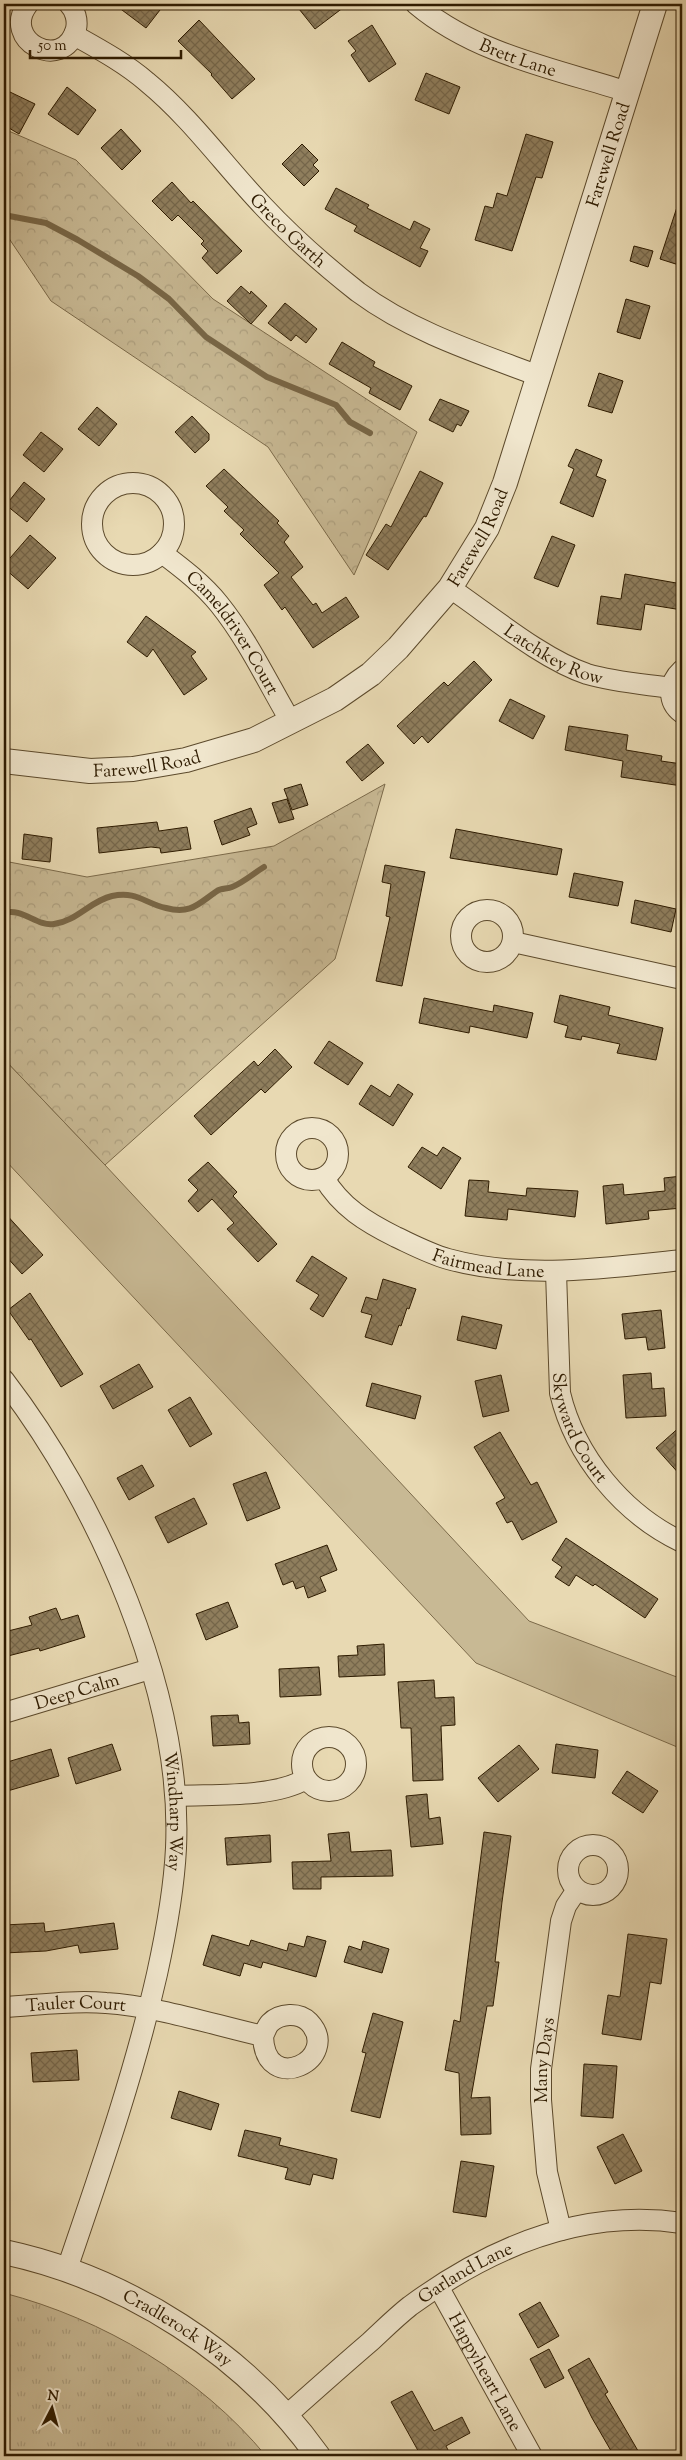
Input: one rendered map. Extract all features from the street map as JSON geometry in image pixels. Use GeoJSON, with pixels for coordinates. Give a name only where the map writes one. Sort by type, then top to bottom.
{"type":"FeatureCollection","features":[{"type":"Feature","properties":{"kind":"street"},"geometry":{"type":"LineString","coordinates":[[28,4],[22,13],[20,22],[26,40],[33,46],[51,51],[60,48],[74,35],[77,26],[76,16],[69,4]]}},
{"type":"Feature","properties":{"kind":"street","name":"Brett Lane"},"geometry":{"type":"LineString","coordinates":[[416,4],[432,17],[459,34],[493,49],[628,92]]}},
{"type":"Feature","properties":{"kind":"street","name":"Farewell Road"},"geometry":{"type":"LineString","coordinates":[[4,761],[90,771],[133,769],[210,754],[254,740],[335,699],[371,674],[415,630],[450,588],[487,528],[505,483],[655,4]]}},
{"type":"Feature","properties":{"kind":"street","name":"Greco Garth"},"geometry":{"type":"LineString","coordinates":[[74,35],[114,58],[147,82],[181,113],[263,206],[331,270],[360,293],[441,339],[539,376]]}},
{"type":"Feature","properties":{"kind":"street"},"geometry":{"type":"LineString","coordinates":[[137,483],[152,488],[162,495],[170,506],[174,521],[172,538],[162,553],[146,563],[132,565],[118,562],[108,556],[98,546],[93,536],[92,522],[95,508],[102,497],[118,486],[137,483]]}},
{"type":"Feature","properties":{"kind":"street","name":"Cameldriver Court"},"geometry":{"type":"LineString","coordinates":[[162,553],[190,575],[219,603],[243,638],[291,722]]}},
{"type":"Feature","properties":{"kind":"street","name":"Latchkey Row"},"geometry":{"type":"LineString","coordinates":[[450,588],[562,663],[587,674],[671,688]]}},
{"type":"Feature","properties":{"kind":"street"},"geometry":{"type":"LineString","coordinates":[[682,670],[675,677],[671,688],[672,700],[682,713]]}},
{"type":"Feature","properties":{"kind":"street"},"geometry":{"type":"LineString","coordinates":[[513,942],[682,979]]}},
{"type":"Feature","properties":{"kind":"street","name":"Fairmead Lane"},"geometry":{"type":"LineString","coordinates":[[324,1178],[333,1194],[351,1212],[417,1247],[448,1259],[484,1266],[556,1272],[682,1260]]}},
{"type":"Feature","properties":{"kind":"street","name":"Skyward Court"},"geometry":{"type":"LineString","coordinates":[[556,1272],[560,1393],[564,1412],[574,1435],[586,1457],[626,1504],[648,1522],[682,1542]]}},
{"type":"Feature","properties":{"kind":"street","name":"Windharp Way"},"geometry":{"type":"LineString","coordinates":[[4,1380],[10,1400],[64,1472],[105,1550],[127,1600],[150,1669],[171,1748],[176,1796],[176,1849],[170,1900],[149,2010],[125,2098],[67,2269]]}},
{"type":"Feature","properties":{"kind":"street","name":"Deep Calm"},"geometry":{"type":"LineString","coordinates":[[4,1713],[150,1669]]}},
{"type":"Feature","properties":{"kind":"street"},"geometry":{"type":"LineString","coordinates":[[176,1796],[291,1788],[306,1779]]}},
{"type":"Feature","properties":{"kind":"street","name":"Many Days"},"geometry":{"type":"LineString","coordinates":[[561,2230],[547,2172],[542,2132],[541,2069],[561,1921],[566,1906],[576,1891]]}},
{"type":"Feature","properties":{"kind":"street","name":"Tauler Court"},"geometry":{"type":"LineString","coordinates":[[4,2007],[86,2002],[108,2003],[149,2010],[263,2036]]}},
{"type":"Feature","properties":{"kind":"street","name":"Garland Lane"},"geometry":{"type":"LineString","coordinates":[[287,2415],[409,2307],[474,2263],[517,2244],[561,2230],[617,2221],[682,2223]]}},
{"type":"Feature","properties":{"kind":"street","name":"Cradlerock Way"},"geometry":{"type":"LineString","coordinates":[[4,2252],[67,2269],[144,2306],[204,2342],[239,2369],[287,2415],[318,2456]]}},
{"type":"Feature","properties":{"kind":"street","name":"Happyheart Lane"},"geometry":{"type":"LineString","coordinates":[[439,2288],[532,2456]]}},
{"type":"Feature","properties":{"kind":"green space"},"geometry":{"type":"Polygon","coordinates":[[[4,129],[76,160],[213,299],[417,432],[354,575],[268,447],[51,301],[4,231],[4,129]]]}},
{"type":"Feature","properties":{"kind":"green space"},"geometry":{"type":"Polygon","coordinates":[[[385,784],[335,959],[105,1165],[4,1059],[4,861],[87,877],[274,846],[385,784]]]}},
{"type":"Feature","properties":{"kind":"green space"},"geometry":{"type":"Polygon","coordinates":[[[4,1059],[529,1621],[682,1679],[682,1749],[476,1663],[4,1159],[4,1059]]]}},
{"type":"Feature","properties":{"kind":"green space"},"geometry":{"type":"Polygon","coordinates":[[[4,2293],[41,2304],[77,2318],[147,2354],[211,2400],[240,2427],[266,2456],[4,2456],[4,2293]]]}},
{"type":"Feature","properties":{"kind":"building"},"geometry":{"type":"Polygon","coordinates":[[[114,4],[151,4],[160,10],[146,28],[114,4]]]}},
{"type":"Feature","properties":{"kind":"building"},"geometry":{"type":"Polygon","coordinates":[[[295,4],[348,4],[315,29],[295,4]]]}},
{"type":"Feature","properties":{"kind":"building"},"geometry":{"type":"Polygon","coordinates":[[[199,20],[255,79],[232,99],[212,74],[178,41],[199,20]]]}},
{"type":"Feature","properties":{"kind":"building"},"geometry":{"type":"Polygon","coordinates":[[[372,25],[396,64],[369,82],[351,55],[356,51],[348,41],[372,25]]]}},
{"type":"Feature","properties":{"kind":"building"},"geometry":{"type":"Polygon","coordinates":[[[426,73],[460,87],[449,114],[415,100],[426,73]]]}},
{"type":"Feature","properties":{"kind":"building"},"geometry":{"type":"Polygon","coordinates":[[[67,87],[96,110],[78,135],[48,114],[67,87]]]}},
{"type":"Feature","properties":{"kind":"building"},"geometry":{"type":"Polygon","coordinates":[[[10,92],[35,104],[19,134],[4,125],[4,104],[10,92]]]}},
{"type":"Feature","properties":{"kind":"building"},"geometry":{"type":"Polygon","coordinates":[[[121,129],[141,151],[122,170],[101,148],[121,129]]]}},
{"type":"Feature","properties":{"kind":"building"},"geometry":{"type":"Polygon","coordinates":[[[526,134],[553,142],[542,178],[536,177],[512,251],[475,240],[485,206],[493,208],[497,193],[507,196],[526,134]]]}},
{"type":"Feature","properties":{"kind":"building"},"geometry":{"type":"Polygon","coordinates":[[[302,144],[318,160],[313,165],[319,171],[304,186],[282,164],[302,144]]]}},
{"type":"Feature","properties":{"kind":"building"},"geometry":{"type":"Polygon","coordinates":[[[172,182],[191,203],[193,201],[242,251],[217,274],[202,258],[208,251],[201,244],[204,241],[178,215],[172,221],[152,201],[172,182]]]}},
{"type":"Feature","properties":{"kind":"building"},"geometry":{"type":"Polygon","coordinates":[[[336,188],[369,205],[367,208],[410,230],[414,221],[430,229],[420,248],[428,251],[420,267],[354,231],[357,226],[325,209],[336,188]]]}},
{"type":"Feature","properties":{"kind":"building"},"geometry":{"type":"Polygon","coordinates":[[[679,201],[682,202],[682,266],[660,259],[679,201]]]}},
{"type":"Feature","properties":{"kind":"building"},"geometry":{"type":"Polygon","coordinates":[[[634,246],[653,251],[648,267],[630,261],[634,246]]]}},
{"type":"Feature","properties":{"kind":"building"},"geometry":{"type":"Polygon","coordinates":[[[241,286],[250,294],[251,291],[267,306],[251,324],[227,301],[241,286]]]}},
{"type":"Feature","properties":{"kind":"building"},"geometry":{"type":"Polygon","coordinates":[[[626,299],[650,306],[640,339],[617,332],[626,299]]]}},
{"type":"Feature","properties":{"kind":"building"},"geometry":{"type":"Polygon","coordinates":[[[285,303],[317,329],[306,343],[296,335],[291,341],[268,323],[285,303]]]}},
{"type":"Feature","properties":{"kind":"building"},"geometry":{"type":"Polygon","coordinates":[[[342,342],[375,362],[373,366],[412,386],[400,410],[369,393],[371,388],[329,364],[342,342]]]}},
{"type":"Feature","properties":{"kind":"building"},"geometry":{"type":"Polygon","coordinates":[[[599,373],[623,381],[612,413],[588,406],[599,373]]]}},
{"type":"Feature","properties":{"kind":"building"},"geometry":{"type":"Polygon","coordinates":[[[440,399],[469,411],[461,426],[457,424],[453,432],[429,420],[440,399]]]}},
{"type":"Feature","properties":{"kind":"building"},"geometry":{"type":"Polygon","coordinates":[[[97,407],[117,424],[99,446],[78,429],[97,407]]]}},
{"type":"Feature","properties":{"kind":"building"},"geometry":{"type":"Polygon","coordinates":[[[192,416],[209,434],[209,440],[195,453],[175,432],[192,416]]]}},
{"type":"Feature","properties":{"kind":"building"},"geometry":{"type":"Polygon","coordinates":[[[41,432],[63,449],[44,472],[23,455],[41,432]]]}},
{"type":"Feature","properties":{"kind":"building"},"geometry":{"type":"Polygon","coordinates":[[[576,449],[602,460],[596,476],[606,480],[593,517],[560,503],[574,469],[568,466],[576,449]]]}},
{"type":"Feature","properties":{"kind":"building"},"geometry":{"type":"Polygon","coordinates":[[[224,469],[279,521],[277,523],[289,536],[284,542],[303,567],[291,577],[313,605],[316,603],[322,613],[346,597],[359,617],[313,648],[285,607],[282,610],[264,585],[279,573],[240,534],[244,530],[224,511],[228,507],[206,486],[224,469]]]}},
{"type":"Feature","properties":{"kind":"building"},"geometry":{"type":"Polygon","coordinates":[[[420,471],[443,483],[426,517],[424,516],[388,570],[366,555],[386,524],[391,527],[420,471]]]}},
{"type":"Feature","properties":{"kind":"building"},"geometry":{"type":"Polygon","coordinates":[[[24,482],[45,499],[27,522],[6,505],[24,482]]]}},
{"type":"Feature","properties":{"kind":"building"},"geometry":{"type":"Polygon","coordinates":[[[30,535],[56,558],[28,589],[4,568],[4,565],[30,535]]]}},
{"type":"Feature","properties":{"kind":"building"},"geometry":{"type":"Polygon","coordinates":[[[552,536],[575,545],[558,587],[534,578],[552,536]]]}},
{"type":"Feature","properties":{"kind":"building"},"geometry":{"type":"Polygon","coordinates":[[[625,574],[682,584],[682,610],[645,604],[641,630],[597,624],[601,596],[621,599],[625,574]]]}},
{"type":"Feature","properties":{"kind":"building"},"geometry":{"type":"Polygon","coordinates":[[[146,616],[196,652],[191,656],[207,679],[184,695],[153,649],[147,657],[127,642],[146,616]]]}},
{"type":"Feature","properties":{"kind":"building"},"geometry":{"type":"Polygon","coordinates":[[[474,661],[492,680],[428,743],[422,736],[414,744],[397,726],[444,682],[448,686],[474,661]]]}},
{"type":"Feature","properties":{"kind":"building"},"geometry":{"type":"Polygon","coordinates":[[[510,699],[545,716],[533,739],[499,721],[510,699]]]}},
{"type":"Feature","properties":{"kind":"building"},"geometry":{"type":"Polygon","coordinates":[[[569,726],[628,735],[626,750],[662,756],[661,761],[682,764],[682,786],[621,777],[623,761],[565,750],[569,726]]]}},
{"type":"Feature","properties":{"kind":"building"},"geometry":{"type":"Polygon","coordinates":[[[368,744],[384,763],[362,781],[346,762],[368,744]]]}},
{"type":"Feature","properties":{"kind":"building"},"geometry":{"type":"Polygon","coordinates":[[[301,784],[308,805],[292,810],[284,789],[301,784]]]}},
{"type":"Feature","properties":{"kind":"building"},"geometry":{"type":"Polygon","coordinates":[[[287,799],[294,819],[279,823],[272,803],[287,799]]]}},
{"type":"Feature","properties":{"kind":"building"},"geometry":{"type":"Polygon","coordinates":[[[251,808],[257,824],[247,828],[250,835],[222,845],[214,821],[251,808]]]}},
{"type":"Feature","properties":{"kind":"building"},"geometry":{"type":"Polygon","coordinates":[[[157,822],[159,831],[187,827],[191,849],[161,853],[160,848],[151,847],[99,853],[97,828],[157,822]]]}},
{"type":"Feature","properties":{"kind":"building"},"geometry":{"type":"Polygon","coordinates":[[[456,829],[562,849],[557,875],[450,858],[456,829]]]}},
{"type":"Feature","properties":{"kind":"building"},"geometry":{"type":"Polygon","coordinates":[[[24,834],[52,838],[50,862],[22,859],[24,834]]]}},
{"type":"Feature","properties":{"kind":"building"},"geometry":{"type":"Polygon","coordinates":[[[385,865],[425,872],[402,986],[376,981],[390,917],[386,916],[391,884],[382,882],[385,865]]]}},
{"type":"Feature","properties":{"kind":"building"},"geometry":{"type":"Polygon","coordinates":[[[574,873],[623,882],[618,906],[569,897],[574,873]]]}},
{"type":"Feature","properties":{"kind":"building"},"geometry":{"type":"Polygon","coordinates":[[[635,900],[676,909],[671,932],[631,923],[635,900]]]}},
{"type":"Feature","properties":{"kind":"building"},"geometry":{"type":"Polygon","coordinates":[[[560,995],[610,1007],[608,1015],[663,1028],[656,1060],[617,1053],[620,1044],[582,1036],[581,1040],[565,1037],[568,1026],[554,1022],[560,995]]]}},
{"type":"Feature","properties":{"kind":"building"},"geometry":{"type":"Polygon","coordinates":[[[424,998],[493,1012],[494,1005],[533,1013],[527,1038],[470,1026],[469,1033],[419,1023],[424,998]]]}},
{"type":"Feature","properties":{"kind":"building"},"geometry":{"type":"Polygon","coordinates":[[[329,1041],[363,1063],[348,1085],[314,1063],[329,1041]]]}},
{"type":"Feature","properties":{"kind":"building"},"geometry":{"type":"Polygon","coordinates":[[[275,1049],[292,1067],[265,1093],[261,1089],[211,1135],[194,1116],[254,1061],[258,1066],[275,1049]]]}},
{"type":"Feature","properties":{"kind":"building"},"geometry":{"type":"Polygon","coordinates":[[[398,1084],[413,1094],[393,1126],[359,1104],[371,1085],[390,1097],[398,1084]]]}},
{"type":"Feature","properties":{"kind":"building"},"geometry":{"type":"Polygon","coordinates":[[[422,1147],[437,1156],[443,1147],[461,1158],[441,1189],[408,1167],[422,1147]]]}},
{"type":"Feature","properties":{"kind":"building"},"geometry":{"type":"Polygon","coordinates":[[[208,1162],[237,1192],[233,1196],[277,1244],[258,1262],[227,1229],[234,1223],[212,1199],[198,1212],[188,1201],[198,1190],[188,1180],[208,1162]]]}},
{"type":"Feature","properties":{"kind":"building"},"geometry":{"type":"Polygon","coordinates":[[[682,1176],[682,1208],[648,1211],[649,1219],[606,1224],[603,1186],[623,1184],[624,1195],[665,1191],[664,1178],[682,1176]]]}},
{"type":"Feature","properties":{"kind":"building"},"geometry":{"type":"Polygon","coordinates":[[[469,1180],[489,1181],[488,1192],[526,1196],[527,1188],[578,1191],[575,1217],[508,1209],[507,1220],[465,1216],[469,1180]]]}},
{"type":"Feature","properties":{"kind":"building"},"geometry":{"type":"Polygon","coordinates":[[[4,1212],[43,1255],[22,1274],[4,1254],[4,1212]]]}},
{"type":"Feature","properties":{"kind":"building"},"geometry":{"type":"Polygon","coordinates":[[[312,1256],[347,1278],[323,1317],[310,1309],[319,1295],[296,1281],[312,1256]]]}},
{"type":"Feature","properties":{"kind":"building"},"geometry":{"type":"Polygon","coordinates":[[[383,1279],[416,1289],[392,1345],[365,1337],[372,1315],[361,1312],[366,1297],[377,1300],[383,1279]]]}},
{"type":"Feature","properties":{"kind":"building"},"geometry":{"type":"Polygon","coordinates":[[[30,1293],[83,1374],[61,1387],[31,1339],[29,1340],[8,1310],[30,1293]]]}},
{"type":"Feature","properties":{"kind":"building"},"geometry":{"type":"Polygon","coordinates":[[[661,1310],[665,1348],[648,1350],[646,1337],[625,1339],[622,1314],[661,1310]]]}},
{"type":"Feature","properties":{"kind":"building"},"geometry":{"type":"Polygon","coordinates":[[[462,1316],[502,1325],[496,1349],[457,1340],[462,1316]]]}},
{"type":"Feature","properties":{"kind":"building"},"geometry":{"type":"Polygon","coordinates":[[[139,1364],[153,1387],[113,1409],[100,1386],[139,1364]]]}},
{"type":"Feature","properties":{"kind":"building"},"geometry":{"type":"Polygon","coordinates":[[[651,1373],[652,1389],[664,1388],[666,1416],[626,1418],[623,1375],[651,1373]]]}},
{"type":"Feature","properties":{"kind":"building"},"geometry":{"type":"Polygon","coordinates":[[[501,1375],[509,1411],[483,1417],[475,1381],[501,1375]]]}},
{"type":"Feature","properties":{"kind":"building"},"geometry":{"type":"Polygon","coordinates":[[[372,1383],[421,1396],[415,1419],[366,1406],[372,1383]]]}},
{"type":"Feature","properties":{"kind":"building"},"geometry":{"type":"Polygon","coordinates":[[[190,1397],[212,1434],[190,1447],[168,1410],[190,1397]]]}},
{"type":"Feature","properties":{"kind":"building"},"geometry":{"type":"Polygon","coordinates":[[[682,1425],[682,1477],[656,1448],[682,1425]]]}},
{"type":"Feature","properties":{"kind":"building"},"geometry":{"type":"Polygon","coordinates":[[[500,1432],[531,1485],[537,1482],[557,1522],[522,1540],[512,1521],[507,1523],[496,1503],[505,1498],[474,1447],[500,1432]]]}},
{"type":"Feature","properties":{"kind":"building"},"geometry":{"type":"Polygon","coordinates":[[[142,1465],[154,1486],[129,1500],[117,1478],[142,1465]]]}},
{"type":"Feature","properties":{"kind":"building"},"geometry":{"type":"Polygon","coordinates":[[[266,1472],[280,1508],[247,1521],[233,1484],[266,1472]]]}},
{"type":"Feature","properties":{"kind":"building"},"geometry":{"type":"Polygon","coordinates":[[[194,1498],[207,1524],[168,1543],[155,1517],[194,1498]]]}},
{"type":"Feature","properties":{"kind":"building"},"geometry":{"type":"Polygon","coordinates":[[[566,1538],[658,1599],[645,1618],[595,1584],[593,1586],[576,1575],[569,1586],[555,1577],[562,1567],[552,1560],[566,1538]]]}},
{"type":"Feature","properties":{"kind":"building"},"geometry":{"type":"Polygon","coordinates":[[[327,1545],[337,1570],[320,1577],[326,1591],[308,1598],[304,1586],[296,1589],[293,1581],[283,1585],[275,1564],[327,1545]]]}},
{"type":"Feature","properties":{"kind":"building"},"geometry":{"type":"Polygon","coordinates":[[[228,1602],[238,1627],[206,1640],[196,1614],[228,1602]]]}},
{"type":"Feature","properties":{"kind":"building"},"geometry":{"type":"Polygon","coordinates":[[[56,1608],[61,1620],[78,1615],[85,1637],[40,1651],[39,1648],[4,1657],[4,1632],[32,1625],[29,1617],[56,1608]]]}},
{"type":"Feature","properties":{"kind":"building"},"geometry":{"type":"Polygon","coordinates":[[[384,1644],[385,1675],[339,1677],[338,1656],[358,1655],[357,1646],[384,1644]]]}},
{"type":"Feature","properties":{"kind":"building"},"geometry":{"type":"Polygon","coordinates":[[[319,1667],[321,1695],[280,1697],[279,1669],[319,1667]]]}},
{"type":"Feature","properties":{"kind":"building"},"geometry":{"type":"Polygon","coordinates":[[[434,1680],[435,1698],[454,1697],[455,1725],[441,1726],[443,1780],[413,1781],[411,1728],[401,1728],[398,1682],[434,1680]]]}},
{"type":"Feature","properties":{"kind":"building"},"geometry":{"type":"Polygon","coordinates":[[[238,1715],[239,1723],[249,1722],[250,1744],[213,1746],[211,1716],[238,1715]]]}},
{"type":"Feature","properties":{"kind":"building"},"geometry":{"type":"Polygon","coordinates":[[[112,1744],[121,1770],[76,1784],[68,1758],[112,1744]]]}},
{"type":"Feature","properties":{"kind":"building"},"geometry":{"type":"Polygon","coordinates":[[[556,1744],[598,1750],[595,1778],[552,1773],[556,1744]]]}},
{"type":"Feature","properties":{"kind":"building"},"geometry":{"type":"Polygon","coordinates":[[[519,1745],[539,1769],[498,1802],[478,1778],[519,1745]]]}},
{"type":"Feature","properties":{"kind":"building"},"geometry":{"type":"Polygon","coordinates":[[[51,1749],[59,1776],[4,1792],[4,1763],[51,1749]]]}},
{"type":"Feature","properties":{"kind":"building"},"geometry":{"type":"Polygon","coordinates":[[[627,1771],[658,1791],[643,1813],[612,1793],[627,1771]]]}},
{"type":"Feature","properties":{"kind":"building"},"geometry":{"type":"Polygon","coordinates":[[[427,1794],[429,1819],[440,1817],[443,1844],[411,1847],[406,1796],[427,1794]]]}},
{"type":"Feature","properties":{"kind":"building"},"geometry":{"type":"Polygon","coordinates":[[[349,1832],[351,1852],[391,1850],[393,1876],[321,1877],[321,1889],[293,1889],[292,1862],[331,1861],[328,1834],[349,1832]]]}},
{"type":"Feature","properties":{"kind":"building"},"geometry":{"type":"Polygon","coordinates":[[[484,1832],[511,1836],[495,1962],[499,1962],[493,2006],[487,2006],[471,2098],[490,2097],[491,2134],[461,2135],[459,2073],[445,2070],[454,2020],[460,2022],[484,1832]]]}},
{"type":"Feature","properties":{"kind":"building"},"geometry":{"type":"Polygon","coordinates":[[[270,1835],[271,1862],[227,1865],[225,1838],[270,1835]]]}},
{"type":"Feature","properties":{"kind":"building"},"geometry":{"type":"Polygon","coordinates":[[[44,1923],[45,1932],[114,1923],[118,1949],[80,1953],[78,1945],[46,1951],[4,1953],[4,1925],[44,1923]]]}},
{"type":"Feature","properties":{"kind":"building"},"geometry":{"type":"Polygon","coordinates":[[[628,1934],[667,1939],[661,1984],[650,1982],[641,2040],[602,2034],[608,1995],[620,1997],[628,1934]]]}},
{"type":"Feature","properties":{"kind":"building"},"geometry":{"type":"Polygon","coordinates":[[[212,1935],[249,1946],[251,1940],[287,1951],[289,1943],[304,1947],[307,1936],[326,1941],[316,1977],[263,1962],[261,1968],[244,1963],[240,1976],[203,1965],[212,1935]]]}},
{"type":"Feature","properties":{"kind":"building"},"geometry":{"type":"Polygon","coordinates":[[[363,1941],[389,1949],[382,1973],[344,1962],[349,1946],[361,1950],[363,1941]]]}},
{"type":"Feature","properties":{"kind":"building"},"geometry":{"type":"Polygon","coordinates":[[[373,2013],[403,2022],[380,2118],[351,2111],[366,2053],[362,2052],[373,2013]]]}},
{"type":"Feature","properties":{"kind":"building"},"geometry":{"type":"Polygon","coordinates":[[[77,2050],[79,2080],[33,2082],[31,2053],[77,2050]]]}},
{"type":"Feature","properties":{"kind":"building"},"geometry":{"type":"Polygon","coordinates":[[[584,2064],[617,2066],[613,2118],[581,2116],[584,2064]]]}},
{"type":"Feature","properties":{"kind":"building"},"geometry":{"type":"Polygon","coordinates":[[[179,2091],[219,2104],[211,2130],[171,2118],[179,2091]]]}},
{"type":"Feature","properties":{"kind":"building"},"geometry":{"type":"Polygon","coordinates":[[[245,2130],[281,2138],[279,2145],[337,2159],[333,2179],[313,2174],[310,2185],[285,2179],[288,2168],[238,2156],[245,2130]]]}},
{"type":"Feature","properties":{"kind":"building"},"geometry":{"type":"Polygon","coordinates":[[[623,2134],[642,2171],[615,2184],[597,2147],[623,2134]]]}},
{"type":"Feature","properties":{"kind":"building"},"geometry":{"type":"Polygon","coordinates":[[[461,2161],[494,2166],[486,2217],[453,2212],[461,2161]]]}},
{"type":"Feature","properties":{"kind":"building"},"geometry":{"type":"Polygon","coordinates":[[[540,2302],[559,2336],[538,2348],[519,2314],[540,2302]]]}},
{"type":"Feature","properties":{"kind":"building"},"geometry":{"type":"Polygon","coordinates":[[[549,2349],[564,2378],[545,2388],[530,2359],[549,2349]]]}},
{"type":"Feature","properties":{"kind":"building"},"geometry":{"type":"Polygon","coordinates":[[[589,2358],[608,2392],[605,2394],[641,2456],[614,2456],[592,2418],[568,2370],[589,2358]]]}},
{"type":"Feature","properties":{"kind":"building"},"geometry":{"type":"Polygon","coordinates":[[[412,2391],[434,2431],[462,2417],[470,2433],[446,2446],[451,2456],[421,2456],[391,2402],[412,2391]]]}},
{"type":"Feature","properties":{"kind":"waterway"},"geometry":{"type":"LineString","coordinates":[[4,215],[46,223],[78,240],[138,276],[169,299],[206,337],[267,377],[336,405],[350,422],[370,433]]}},
{"type":"Feature","properties":{"kind":"waterway"},"geometry":{"type":"LineString","coordinates":[[4,913],[17,913],[42,923],[54,924],[70,919],[97,902],[112,896],[121,895],[134,896],[158,906],[175,910],[188,909],[219,890],[230,888],[240,883],[264,867]]}}]}
